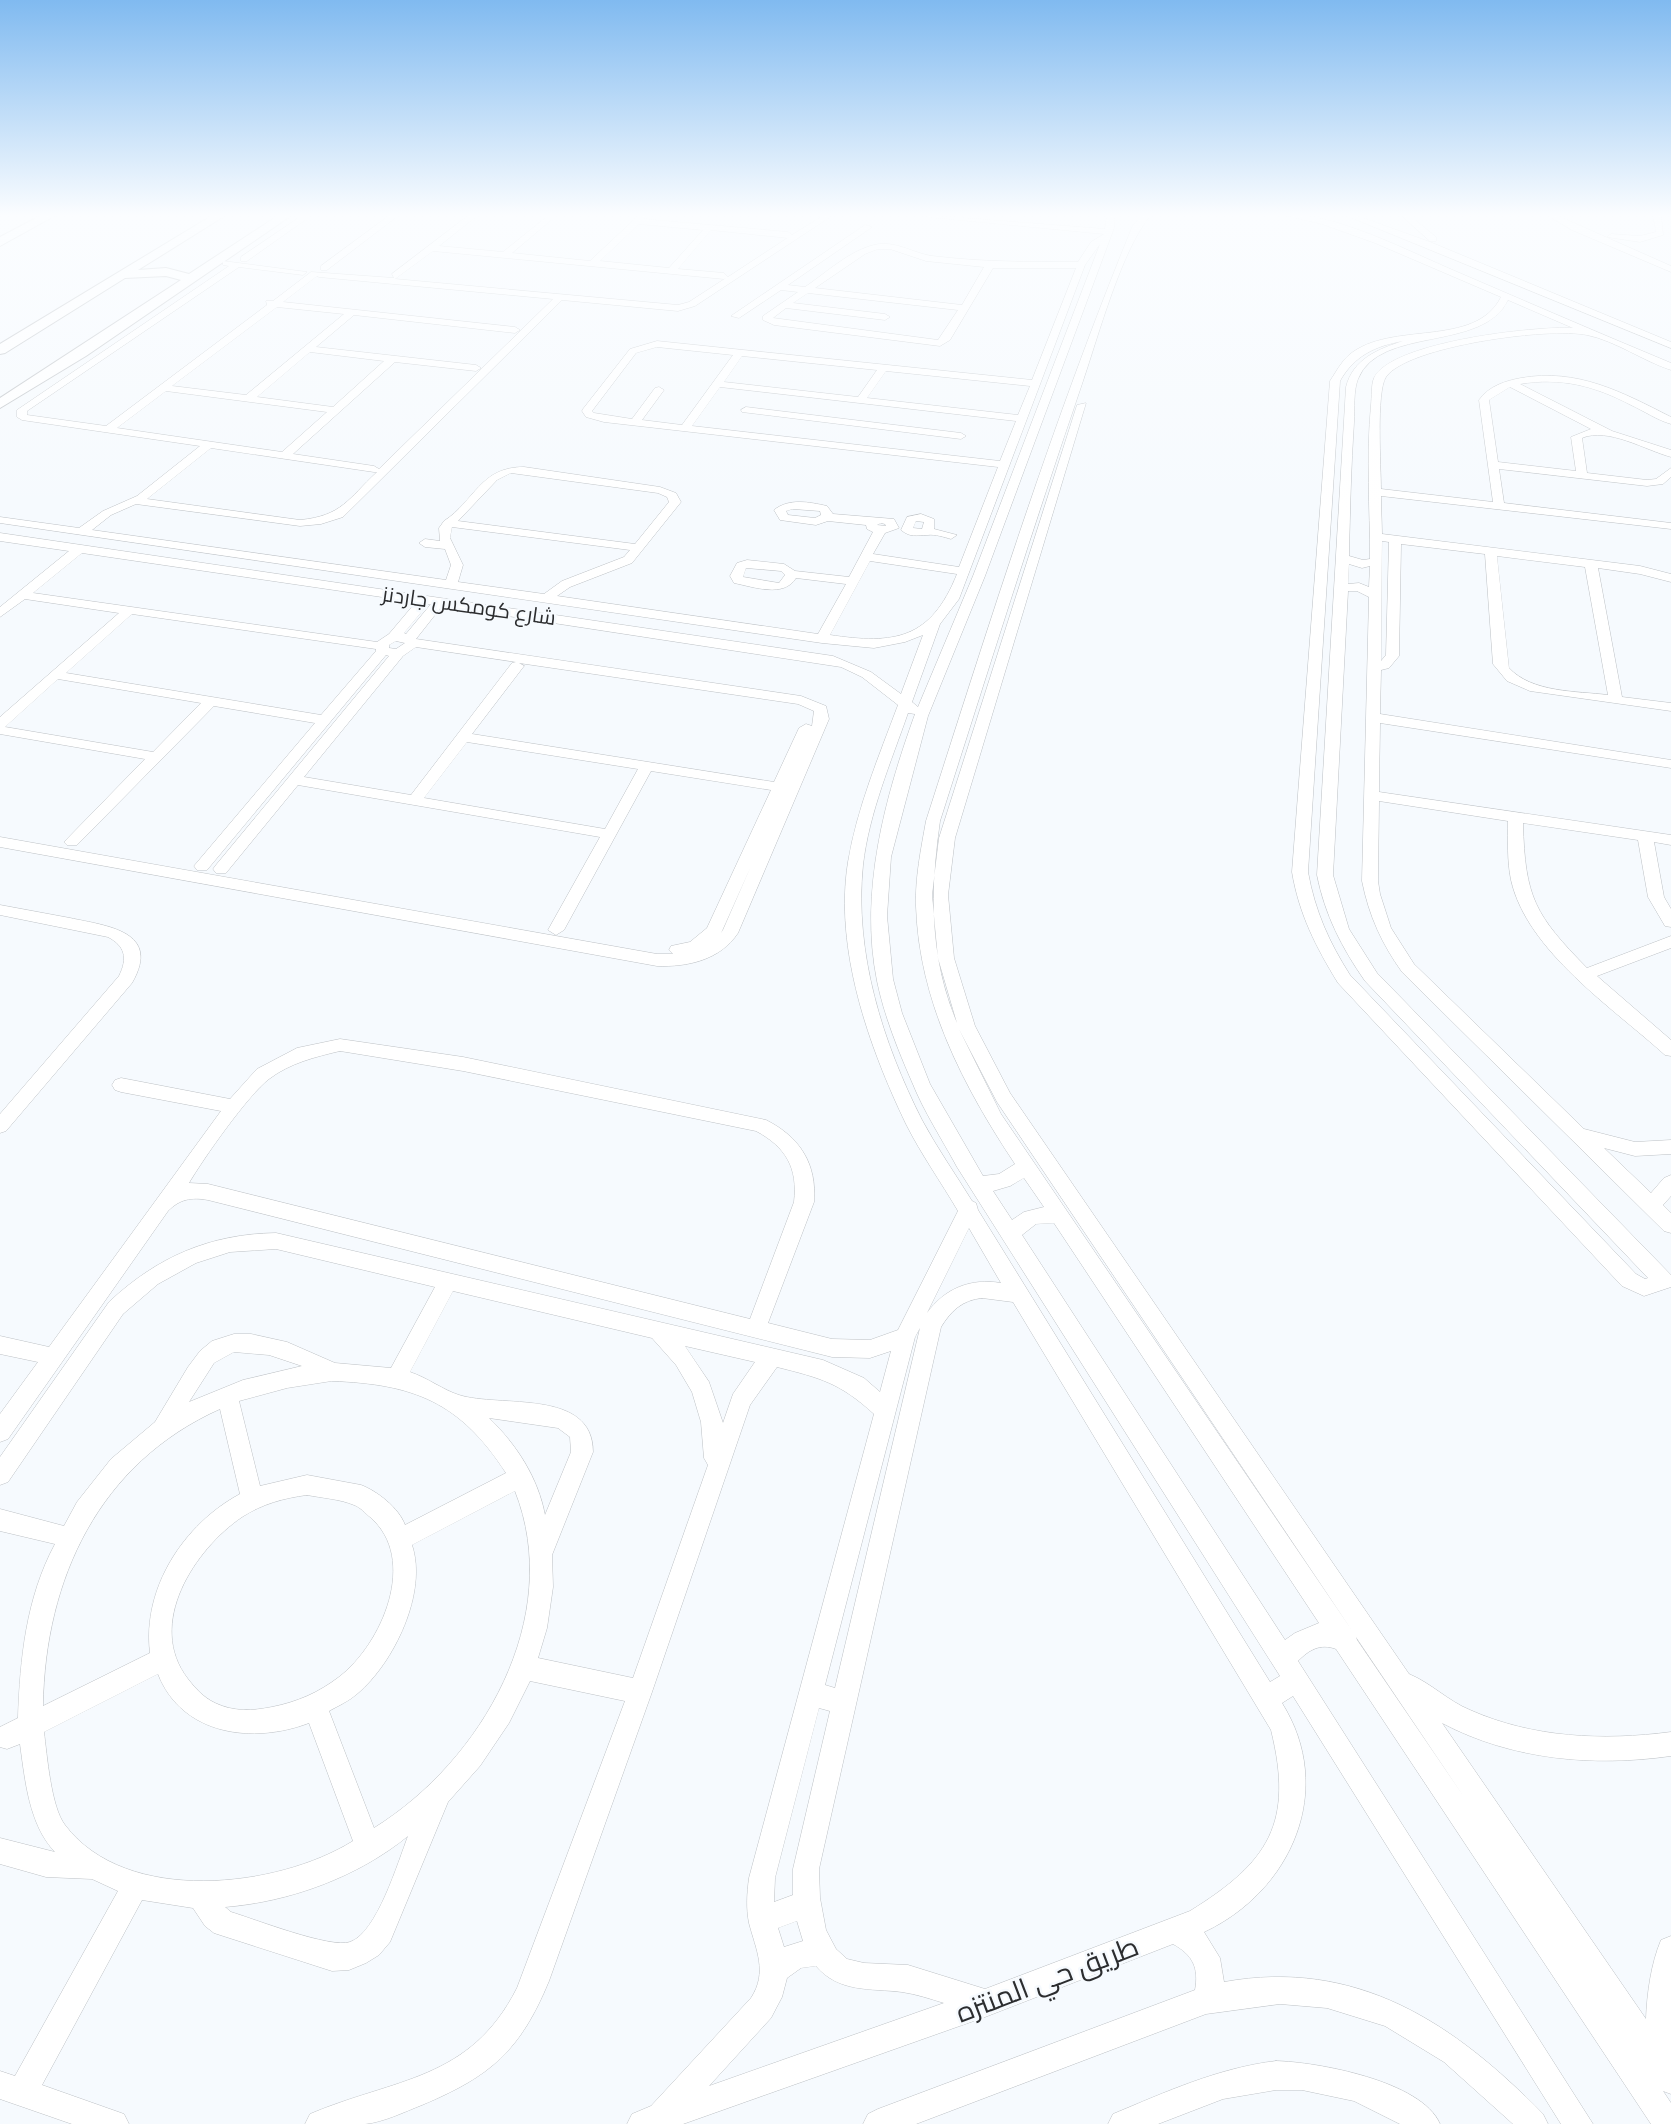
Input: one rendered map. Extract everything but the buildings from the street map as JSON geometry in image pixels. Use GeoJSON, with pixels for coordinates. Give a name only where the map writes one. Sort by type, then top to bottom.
{"type":"FeatureCollection","features":[{"type":"Feature","properties":{"kind":"main road"},"geometry":{"type":"LineString","coordinates":[[0,350],[60,314]]}},
{"type":"Feature","properties":{"kind":"main road"},"geometry":{"type":"LineString","coordinates":[[0,404],[138,314]]}},
{"type":"Feature","properties":{"kind":"street"},"geometry":{"type":"LineString","coordinates":[[165,314],[21,413],[24,418],[374,469]]}},
{"type":"Feature","properties":{"kind":"street"},"geometry":{"type":"LineString","coordinates":[[103,429],[256,314]]}},
{"type":"Feature","properties":{"kind":"street"},"geometry":{"type":"LineString","coordinates":[[156,391],[256,314]]}},
{"type":"Feature","properties":{"kind":"street"},"geometry":{"type":"LineString","coordinates":[[248,399],[349,314]]}},
{"type":"Feature","properties":{"kind":"street"},"geometry":{"type":"LineString","coordinates":[[371,314],[515,330]]}},
{"type":"Feature","properties":{"kind":"street"},"geometry":{"type":"LineString","coordinates":[[140,498],[308,516],[337,506],[534,314]]}},
{"type":"Feature","properties":{"kind":"street"},"geometry":{"type":"LineString","coordinates":[[140,498],[300,523],[321,521],[340,515],[537,314]]}},
{"type":"Feature","properties":{"kind":"street"},"geometry":{"type":"LineString","coordinates":[[770,314],[767,319],[929,344],[942,343],[961,314]]}},
{"type":"Feature","properties":{"kind":"street"},"geometry":{"type":"LineString","coordinates":[[861,314],[885,317]]}},
{"type":"Feature","properties":{"kind":"street"},"geometry":{"type":"LineString","coordinates":[[872,335],[887,314]]}},
{"type":"Feature","properties":{"kind":"street"},"geometry":{"type":"LineString","coordinates":[[1063,314],[964,571],[961,600],[921,716],[899,792],[883,857],[878,916],[885,979],[905,1048],[940,1121],[978,1184],[1578,2124]]}},
{"type":"Feature","properties":{"kind":"street"},"geometry":{"type":"LineString","coordinates":[[1086,314],[1006,544],[974,720],[947,838],[940,895],[946,958],[963,1014],[1003,1097],[1664,2071]]}},
{"type":"Feature","properties":{"kind":"street"},"geometry":{"type":"LineString","coordinates":[[934,623],[961,600],[1006,544],[1101,314]]}},
{"type":"Feature","properties":{"kind":"street"},"geometry":{"type":"LineString","coordinates":[[1108,314],[1108,321],[974,720],[933,821],[924,863],[922,908],[928,957],[941,1008],[963,1062],[1025,1165],[1668,2124]]}},
{"type":"Feature","properties":{"kind":"street"},"geometry":{"type":"LineString","coordinates":[[1436,335],[1388,341],[1360,351],[1342,365],[1335,381],[1300,872],[1305,906],[1320,942],[1345,979],[1633,1283],[1644,1287],[1664,1282],[1371,977],[1348,945],[1332,909],[1325,875],[1343,558],[1345,465],[1352,383],[1359,367],[1385,350],[1450,331],[1494,314]]}},
{"type":"Feature","properties":{"kind":"street"},"geometry":{"type":"LineString","coordinates":[[1549,314],[1671,367]]}},
{"type":"Feature","properties":{"kind":"street"},"geometry":{"type":"LineString","coordinates":[[1599,314],[1671,345]]}},
{"type":"Feature","properties":{"kind":"street"},"geometry":{"type":"LineString","coordinates":[[1606,314],[1671,340]]}},
{"type":"Feature","properties":{"kind":"street"},"geometry":{"type":"LineString","coordinates":[[1561,330],[1671,378]]}},
{"type":"Feature","properties":{"kind":"street"},"geometry":{"type":"LineString","coordinates":[[1450,331],[1471,341]]}},
{"type":"Feature","properties":{"kind":"street"},"geometry":{"type":"LineString","coordinates":[[1591,332],[1511,332],[1413,356],[1383,372],[1378,379],[1374,492],[1376,562],[1370,881],[1375,910],[1388,941],[1408,968],[1671,1224]]}},
{"type":"Feature","properties":{"kind":"street"},"geometry":{"type":"LineString","coordinates":[[951,459],[963,431],[738,421],[685,428],[596,417],[587,411],[633,351],[649,345],[665,344],[1037,384]]}},
{"type":"Feature","properties":{"kind":"street"},"geometry":{"type":"LineString","coordinates":[[308,349],[476,368]]}},
{"type":"Feature","properties":{"kind":"street"},"geometry":{"type":"LineString","coordinates":[[685,428],[740,352]]}},
{"type":"Feature","properties":{"kind":"street"},"geometry":{"type":"LineString","coordinates":[[284,456],[393,359]]}},
{"type":"Feature","properties":{"kind":"street"},"geometry":{"type":"LineString","coordinates":[[861,400],[883,368]]}},
{"type":"Feature","properties":{"kind":"street"},"geometry":{"type":"LineString","coordinates":[[1499,506],[1484,400],[1489,393],[1512,384],[1548,376],[1583,380],[1671,421]]}},
{"type":"Feature","properties":{"kind":"street"},"geometry":{"type":"LineString","coordinates":[[717,384],[1023,419]]}},
{"type":"Feature","properties":{"kind":"street"},"geometry":{"type":"LineString","coordinates":[[1512,384],[1569,425],[1587,432],[1604,431]]}},
{"type":"Feature","properties":{"kind":"street"},"geometry":{"type":"LineString","coordinates":[[635,422],[659,390]]}},
{"type":"Feature","properties":{"kind":"street"},"geometry":{"type":"LineString","coordinates":[[156,391],[336,410]]}},
{"type":"Feature","properties":{"kind":"street"},"geometry":{"type":"LineString","coordinates":[[738,421],[754,398]]}},
{"type":"Feature","properties":{"kind":"street"},"geometry":{"type":"LineString","coordinates":[[738,421],[951,459],[1006,465]]}},
{"type":"Feature","properties":{"kind":"street"},"geometry":{"type":"LineString","coordinates":[[1569,425],[1604,431],[1671,454]]}},
{"type":"Feature","properties":{"kind":"street"},"geometry":{"type":"LineString","coordinates":[[1569,425],[1582,476]]}},
{"type":"Feature","properties":{"kind":"street"},"geometry":{"type":"LineString","coordinates":[[81,532],[107,513],[140,498],[207,446]]}},
{"type":"Feature","properties":{"kind":"street"},"geometry":{"type":"LineString","coordinates":[[1328,463],[1345,465]]}},
{"type":"Feature","properties":{"kind":"street"},"geometry":{"type":"LineString","coordinates":[[1493,465],[1647,483],[1659,482],[1671,471]]}},
{"type":"Feature","properties":{"kind":"street"},"geometry":{"type":"LineString","coordinates":[[451,586],[457,569],[455,555],[444,538],[448,523],[493,478],[509,470],[524,470],[667,492],[672,495],[675,502],[639,548],[622,564],[566,584],[545,599]]}},
{"type":"Feature","properties":{"kind":"street"},"geometry":{"type":"LineString","coordinates":[[1374,492],[1671,526]]}},
{"type":"Feature","properties":{"kind":"street"},"geometry":{"type":"LineString","coordinates":[[827,517],[876,527]]}},
{"type":"Feature","properties":{"kind":"street"},"geometry":{"type":"LineString","coordinates":[[822,639],[866,557],[880,519],[909,525],[907,530],[911,533],[924,534],[927,531],[951,535]]}},
{"type":"Feature","properties":{"kind":"street","name":"شارع كومكس جاردنز"},"geometry":{"type":"LineString","coordinates":[[0,520],[844,642],[885,644],[909,637],[934,623]]}},
{"type":"Feature","properties":{"kind":"street"},"geometry":{"type":"LineString","coordinates":[[448,523],[639,548]]}},
{"type":"Feature","properties":{"kind":"street","name":"شارع كومكس جاردنز"},"geometry":{"type":"LineString","coordinates":[[0,537],[833,660],[856,667],[876,678],[921,716]]}},
{"type":"Feature","properties":{"kind":"street"},"geometry":{"type":"LineString","coordinates":[[1375,537],[1640,570],[1671,578]]}},
{"type":"Feature","properties":{"kind":"street"},"geometry":{"type":"LineString","coordinates":[[1374,668],[1384,665],[1392,656],[1395,540]]}},
{"type":"Feature","properties":{"kind":"street"},"geometry":{"type":"LineString","coordinates":[[425,543],[449,546]]}},
{"type":"Feature","properties":{"kind":"street"},"geometry":{"type":"LineString","coordinates":[[0,613],[73,548]]}},
{"type":"Feature","properties":{"kind":"street"},"geometry":{"type":"LineString","coordinates":[[0,601],[73,548]]}},
{"type":"Feature","properties":{"kind":"street"},"geometry":{"type":"LineString","coordinates":[[1491,553],[1502,669],[1513,679],[1531,688],[1671,707]]}},
{"type":"Feature","properties":{"kind":"street"},"geometry":{"type":"LineString","coordinates":[[866,557],[964,571]]}},
{"type":"Feature","properties":{"kind":"street"},"geometry":{"type":"LineString","coordinates":[[1343,558],[1357,563],[1376,562]]}},
{"type":"Feature","properties":{"kind":"street"},"geometry":{"type":"LineString","coordinates":[[426,582],[456,564]]}},
{"type":"Feature","properties":{"kind":"street"},"geometry":{"type":"LineString","coordinates":[[1591,565],[1616,700]]}},
{"type":"Feature","properties":{"kind":"street"},"geometry":{"type":"LineString","coordinates":[[792,573],[853,581]]}},
{"type":"Feature","properties":{"kind":"street"},"geometry":{"type":"LineString","coordinates":[[572,603],[577,580]]}},
{"type":"Feature","properties":{"kind":"street"},"geometry":{"type":"LineString","coordinates":[[1341,588],[1359,587],[1375,595]]}},
{"type":"Feature","properties":{"kind":"street"},"geometry":{"type":"LineString","coordinates":[[0,842],[657,960],[692,959],[721,944],[730,933],[822,719],[821,709],[801,700],[129,610],[27,591]]}},
{"type":"Feature","properties":{"kind":"street"},"geometry":{"type":"LineString","coordinates":[[0,829],[668,950],[682,949],[706,939],[714,931],[809,721],[809,714],[803,708],[27,591]]}},
{"type":"Feature","properties":{"kind":"street"},"geometry":{"type":"LineString","coordinates":[[221,869],[295,780],[396,645],[425,599]]}},
{"type":"Feature","properties":{"kind":"street"},"geometry":{"type":"LineString","coordinates":[[202,866],[325,720],[439,601]]}},
{"type":"Feature","properties":{"kind":"street"},"geometry":{"type":"LineString","coordinates":[[0,724],[129,610]]}},
{"type":"Feature","properties":{"kind":"street","name":"طريق حي المنتزه"},"geometry":{"type":"LineString","coordinates":[[651,2121],[985,2003],[1175,1931],[1220,1910],[1257,1878],[1284,1837],[1293,1810],[1295,1782],[1291,1753],[1282,1725],[969,1208],[915,1124],[883,1052],[856,947],[853,916],[856,862],[874,788],[934,623]]}},
{"type":"Feature","properties":{"kind":"street"},"geometry":{"type":"LineString","coordinates":[[1317,641],[1338,644]]}},
{"type":"Feature","properties":{"kind":"street"},"geometry":{"type":"LineString","coordinates":[[833,660],[848,653],[849,647],[844,642]]}},
{"type":"Feature","properties":{"kind":"street"},"geometry":{"type":"LineString","coordinates":[[415,800],[517,666]]}},
{"type":"Feature","properties":{"kind":"street"},"geometry":{"type":"LineString","coordinates":[[56,675],[325,720]]}},
{"type":"Feature","properties":{"kind":"street"},"geometry":{"type":"LineString","coordinates":[[72,842],[211,701]]}},
{"type":"Feature","properties":{"kind":"street"},"geometry":{"type":"LineString","coordinates":[[1371,723],[1671,775]]}},
{"type":"Feature","properties":{"kind":"street"},"geometry":{"type":"LineString","coordinates":[[0,730],[156,757]]}},
{"type":"Feature","properties":{"kind":"street"},"geometry":{"type":"LineString","coordinates":[[1439,734],[1671,764]]}},
{"type":"Feature","properties":{"kind":"street"},"geometry":{"type":"LineString","coordinates":[[463,737],[778,787]]}},
{"type":"Feature","properties":{"kind":"street"},"geometry":{"type":"LineString","coordinates":[[556,930],[647,766]]}},
{"type":"Feature","properties":{"kind":"street"},"geometry":{"type":"LineString","coordinates":[[295,780],[609,834]]}},
{"type":"Feature","properties":{"kind":"street"},"geometry":{"type":"LineString","coordinates":[[874,788],[899,792]]}},
{"type":"Feature","properties":{"kind":"street"},"geometry":{"type":"LineString","coordinates":[[1373,796],[1671,840]]}},
{"type":"Feature","properties":{"kind":"street"},"geometry":{"type":"LineString","coordinates":[[1515,817],[1519,881],[1524,895],[1553,941],[1587,975],[1669,1047]]}},
{"type":"Feature","properties":{"kind":"street"},"geometry":{"type":"LineString","coordinates":[[1645,836],[1656,897],[1671,922]]}},
{"type":"Feature","properties":{"kind":"street"},"geometry":{"type":"LineString","coordinates":[[0,910],[112,932],[124,937],[131,945],[134,955],[126,979],[0,1126]]}},
{"type":"Feature","properties":{"kind":"street"},"geometry":{"type":"LineString","coordinates":[[1587,975],[1671,942]]}},
{"type":"Feature","properties":{"kind":"street"},"geometry":{"type":"LineString","coordinates":[[171,1197],[181,1178],[263,1074],[282,1062],[321,1048],[358,1046],[463,1064],[761,1125],[773,1131],[795,1151],[805,1172],[806,1189],[804,1202],[756,1329]]}},
{"type":"Feature","properties":{"kind":"street"},"geometry":{"type":"LineString","coordinates":[[883,1052],[905,1048]]}},
{"type":"Feature","properties":{"kind":"street"},"geometry":{"type":"LineString","coordinates":[[1439,1080],[1462,1071]]}},
{"type":"Feature","properties":{"kind":"street"},"geometry":{"type":"LineString","coordinates":[[121,1085],[235,1107]]}},
{"type":"Feature","properties":{"kind":"street"},"geometry":{"type":"LineString","coordinates":[[1579,1134],[1635,1149],[1671,1147]]}},
{"type":"Feature","properties":{"kind":"street"},"geometry":{"type":"LineString","coordinates":[[203,1151],[208,1192]]}},
{"type":"Feature","properties":{"kind":"street"},"geometry":{"type":"LineString","coordinates":[[978,1184],[1011,1178],[1025,1165]]}},
{"type":"Feature","properties":{"kind":"street"},"geometry":{"type":"LineString","coordinates":[[1652,1205],[1671,1183]]}},
{"type":"Feature","properties":{"kind":"street"},"geometry":{"type":"LineString","coordinates":[[0,1432],[161,1206],[171,1197],[188,1190],[208,1192],[832,1348],[852,1350],[879,1346],[905,1337],[939,1303],[981,1290],[997,1290],[1022,1296]]}},
{"type":"Feature","properties":{"kind":"street"},"geometry":{"type":"LineString","coordinates":[[969,1208],[935,1279],[939,1303],[926,1338],[809,1852],[806,1903],[826,1961],[846,1974],[910,1980],[985,2003]]}},
{"type":"Feature","properties":{"kind":"street"},"geometry":{"type":"LineString","coordinates":[[276,1241],[293,1213]]}},
{"type":"Feature","properties":{"kind":"street"},"geometry":{"type":"LineString","coordinates":[[1011,1235],[1024,1220],[1035,1215],[1058,1215]]}},
{"type":"Feature","properties":{"kind":"street"},"geometry":{"type":"LineString","coordinates":[[373,1264],[389,1237]]}},
{"type":"Feature","properties":{"kind":"street"},"geometry":{"type":"LineString","coordinates":[[0,1475],[10,1443],[116,1308],[135,1290],[179,1260],[228,1243],[276,1241],[772,1358],[841,1376],[857,1385],[885,1410]]}},
{"type":"Feature","properties":{"kind":"street"},"geometry":{"type":"LineString","coordinates":[[507,1295],[521,1270]]}},
{"type":"Feature","properties":{"kind":"street"},"geometry":{"type":"LineString","coordinates":[[396,1378],[448,1281]]}},
{"type":"Feature","properties":{"kind":"street"},"geometry":{"type":"LineString","coordinates":[[92,1304],[116,1308]]}},
{"type":"Feature","properties":{"kind":"street"},"geometry":{"type":"LineString","coordinates":[[658,1331],[669,1307]]}},
{"type":"Feature","properties":{"kind":"street"},"geometry":{"type":"LineString","coordinates":[[658,1331],[687,1362],[707,1402],[713,1423],[715,1470]]}},
{"type":"Feature","properties":{"kind":"street"},"geometry":{"type":"LineString","coordinates":[[651,2121],[761,2008],[773,1984],[772,1950],[762,1920],[762,1878],[905,1337]]}},
{"type":"Feature","properties":{"kind":"street"},"geometry":{"type":"LineString","coordinates":[[162,1430],[206,1357],[224,1345],[244,1342],[291,1352],[332,1371]]}},
{"type":"Feature","properties":{"kind":"street"},"geometry":{"type":"LineString","coordinates":[[0,1345],[54,1357]]}},
{"type":"Feature","properties":{"kind":"street"},"geometry":{"type":"LineString","coordinates":[[1160,1366],[1181,1356]]}},
{"type":"Feature","properties":{"kind":"street"},"geometry":{"type":"LineString","coordinates":[[320,2124],[433,2085],[470,2067],[497,2043],[519,2014],[535,1981],[640,1692],[715,1470],[747,1389],[772,1358]]}},
{"type":"Feature","properties":{"kind":"street"},"geometry":{"type":"LineString","coordinates":[[15,1625],[38,1566],[57,1534],[106,1476],[162,1430],[227,1395],[262,1382],[332,1371],[396,1378],[428,1388],[457,1404],[483,1424],[505,1448],[522,1476],[535,1512],[542,1552],[541,1589],[535,1628],[523,1667],[502,1712],[481,1744],[438,1794],[405,1823],[369,1848],[329,1869],[286,1884],[243,1893],[201,1896],[167,1893],[136,1885],[94,1866],[61,1842],[36,1811],[18,1776],[6,1727],[163,1659]]}},
{"type":"Feature","properties":{"kind":"street"},"geometry":{"type":"LineString","coordinates":[[227,1395],[252,1499]]}},
{"type":"Feature","properties":{"kind":"street"},"geometry":{"type":"LineString","coordinates":[[457,1404],[559,1418],[570,1422],[578,1430],[582,1440],[582,1452],[542,1552]]}},
{"type":"Feature","properties":{"kind":"street"},"geometry":{"type":"LineString","coordinates":[[400,1539],[522,1476]]}},
{"type":"Feature","properties":{"kind":"street"},"geometry":{"type":"LineString","coordinates":[[325,1485],[341,1488],[357,1493],[383,1511],[400,1539],[407,1573],[401,1611],[393,1630],[383,1649],[361,1674],[316,1708],[272,1721],[229,1720],[194,1705],[170,1676],[160,1641],[164,1604],[178,1567],[196,1543],[218,1521],[252,1499],[288,1487],[325,1485]]}},
{"type":"Feature","properties":{"kind":"street"},"geometry":{"type":"LineString","coordinates":[[861,1500],[888,1505]]}},
{"type":"Feature","properties":{"kind":"street"},"geometry":{"type":"LineString","coordinates":[[0,1520],[57,1534]]}},
{"type":"Feature","properties":{"kind":"street"},"geometry":{"type":"LineString","coordinates":[[1267,1698],[1290,1670],[1297,1644],[1307,1638],[1330,1635],[1342,1638],[1401,1682],[1459,1717],[1518,1738],[1578,1749],[1636,1750],[1671,1744]]}},
{"type":"Feature","properties":{"kind":"street"},"geometry":{"type":"LineString","coordinates":[[523,1667],[640,1692]]}},
{"type":"Feature","properties":{"kind":"street"},"geometry":{"type":"LineString","coordinates":[[810,1694],[843,1702]]}},
{"type":"Feature","properties":{"kind":"street"},"geometry":{"type":"LineString","coordinates":[[316,1708],[369,1848]]}},
{"type":"Feature","properties":{"kind":"street"},"geometry":{"type":"LineString","coordinates":[[201,1896],[215,1916],[224,1923],[332,1956],[343,1958],[356,1955],[377,1938],[385,1925],[438,1794]]}},
{"type":"Feature","properties":{"kind":"street"},"geometry":{"type":"LineString","coordinates":[[0,1851],[35,1864],[54,1867],[94,1866]]}},
{"type":"Feature","properties":{"kind":"street"},"geometry":{"type":"LineString","coordinates":[[114,2124],[11,2088],[136,1885]]}},
{"type":"Feature","properties":{"kind":"street"},"geometry":{"type":"LineString","coordinates":[[762,1920],[806,1903]]}},
{"type":"Feature","properties":{"kind":"street"},"geometry":{"type":"LineString","coordinates":[[1175,1931],[1196,1942],[1210,1964],[1212,1977],[1206,2000]]}},
{"type":"Feature","properties":{"kind":"street"},"geometry":{"type":"LineString","coordinates":[[1664,2071],[1661,1998],[1671,1950]]}},
{"type":"Feature","properties":{"kind":"street"},"geometry":{"type":"LineString","coordinates":[[774,1970],[796,1955],[821,1951]]}},
{"type":"Feature","properties":{"kind":"street"},"geometry":{"type":"LineString","coordinates":[[878,2124],[1206,2000],[1247,1992],[1292,1990],[1337,1996],[1378,2008],[1419,2027],[1458,2053],[1497,2085],[1532,2124]]}},
{"type":"Feature","properties":{"kind":"street"},"geometry":{"type":"LineString","coordinates":[[1123,2124],[1224,2084],[1278,2074],[1323,2077],[1368,2091],[1425,2124]]}}]}
